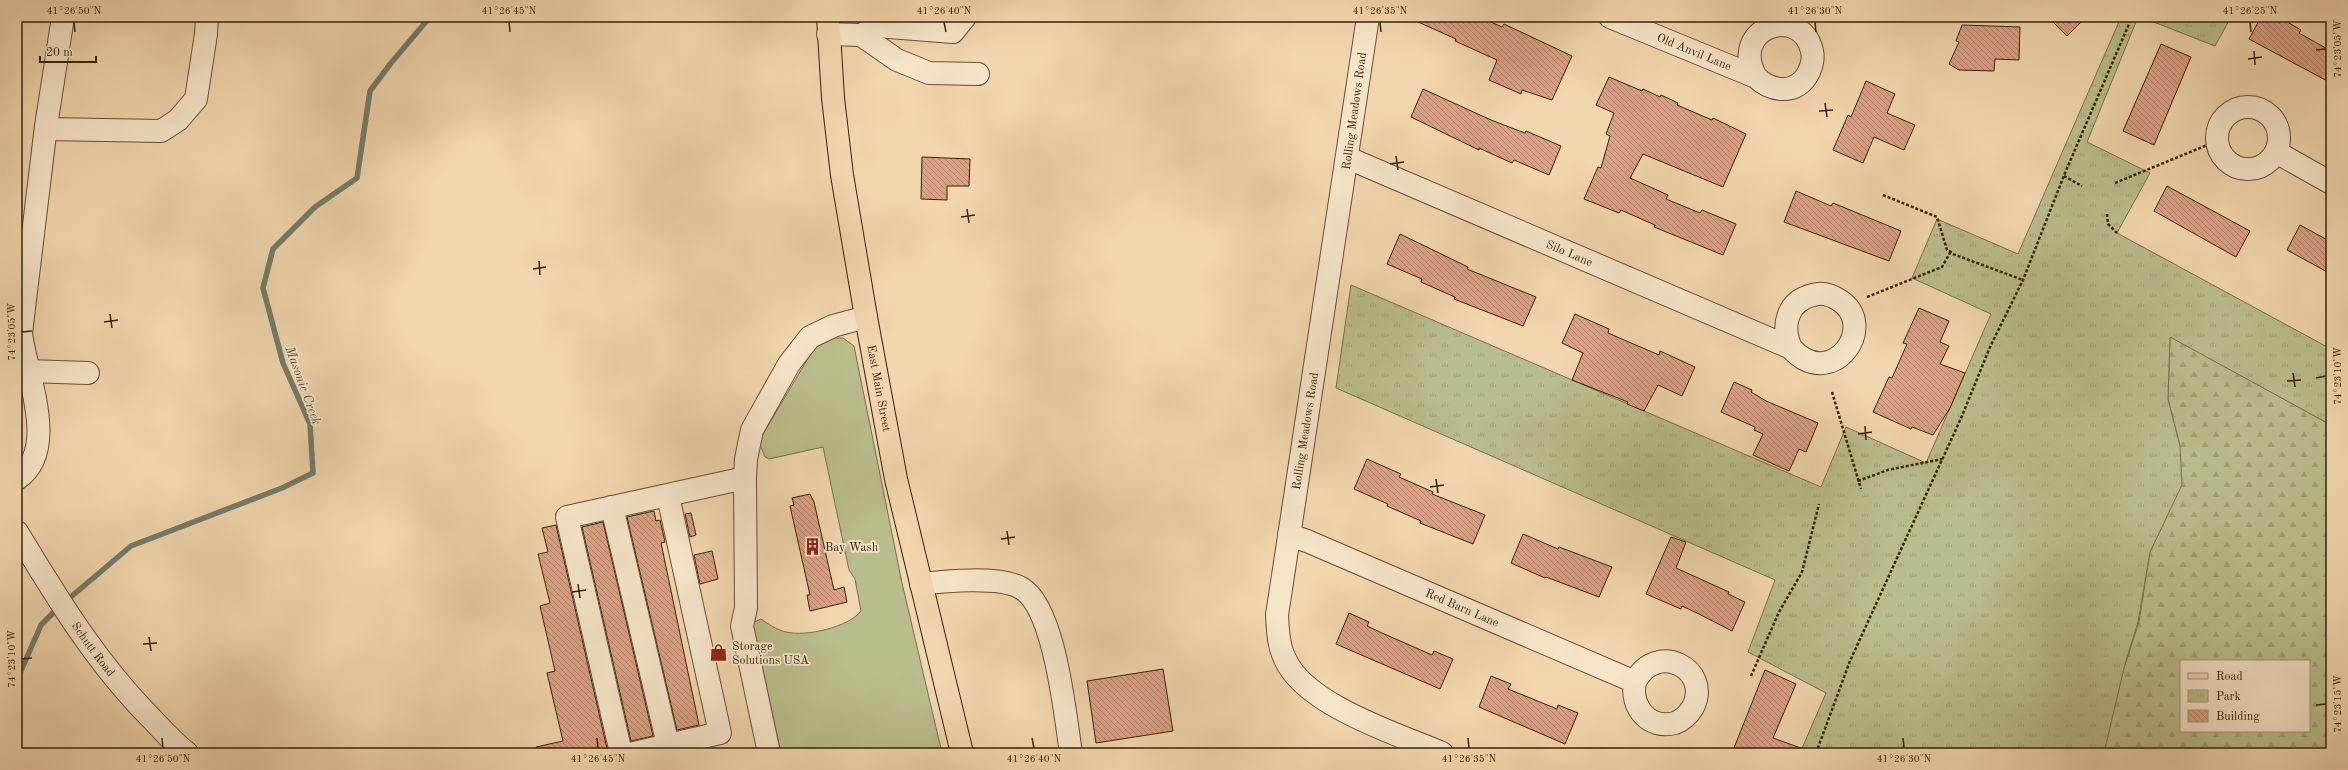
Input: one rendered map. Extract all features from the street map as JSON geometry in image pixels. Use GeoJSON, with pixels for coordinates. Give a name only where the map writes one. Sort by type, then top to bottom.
{"type":"FeatureCollection","features":[{"type":"Feature","properties":{"kind":"main road","name":"East Main Street"},"geometry":{"type":"LineString","coordinates":[[828,26],[842,176],[866,317],[896,479],[962,753]]}},
{"type":"Feature","properties":{"kind":"street"},"geometry":{"type":"LineString","coordinates":[[17,479],[25,473],[36,455],[39,417],[27,371],[21,333],[46,129],[63,17]]}},
{"type":"Feature","properties":{"kind":"street"},"geometry":{"type":"LineString","coordinates":[[46,129],[161,131],[178,120],[196,99],[206,34],[207,17]]}},
{"type":"Feature","properties":{"kind":"street"},"geometry":{"type":"LineString","coordinates":[[861,35],[877,26],[953,32],[965,17]]}},
{"type":"Feature","properties":{"kind":"street","name":"Rolling Meadows Road"},"geometry":{"type":"LineString","coordinates":[[1368,17],[1348,158],[1277,615],[1280,648],[1292,672],[1313,694],[1342,710],[1442,753]]}},
{"type":"Feature","properties":{"kind":"street","name":"Old Anvil Lane"},"geometry":{"type":"LineString","coordinates":[[1610,17],[1756,77]]}},
{"type":"Feature","properties":{"kind":"street"},"geometry":{"type":"LineString","coordinates":[[828,26],[861,35],[897,60],[929,73],[978,74]]}},
{"type":"Feature","properties":{"kind":"street"},"geometry":{"type":"LineString","coordinates":[[2245,107],[2254,108],[2270,116],[2276,125],[2279,138],[2276,152],[2265,165],[2258,169],[2241,169],[2227,162],[2221,155],[2216,141],[2218,128],[2228,114],[2245,107]]}},
{"type":"Feature","properties":{"kind":"street"},"geometry":{"type":"LineString","coordinates":[[2276,152],[2331,183]]}},
{"type":"Feature","properties":{"kind":"street","name":"Silo Lane"},"geometry":{"type":"LineString","coordinates":[[1348,158],[1791,348]]}},
{"type":"Feature","properties":{"kind":"street"},"geometry":{"type":"LineString","coordinates":[[769,753],[742,626],[746,608],[745,478],[746,459],[752,430],[789,364],[810,337],[833,326],[866,317]]}},
{"type":"Feature","properties":{"kind":"street"},"geometry":{"type":"LineString","coordinates":[[27,371],[88,372]]}},
{"type":"Feature","properties":{"kind":"street"},"geometry":{"type":"LineString","coordinates":[[621,753],[567,517],[745,478]]}},
{"type":"Feature","properties":{"kind":"street"},"geometry":{"type":"LineString","coordinates":[[634,753],[720,734],[668,496]]}},
{"type":"Feature","properties":{"kind":"street"},"geometry":{"type":"LineString","coordinates":[[612,507],[668,745]]}},
{"type":"Feature","properties":{"kind":"street","name":"Schutt Road"},"geometry":{"type":"LineString","coordinates":[[17,532],[72,621],[104,666],[130,697],[187,753]]}},
{"type":"Feature","properties":{"kind":"street","name":"Red Barn Lane"},"geometry":{"type":"LineString","coordinates":[[1289,535],[1307,541],[1635,682]]}},
{"type":"Feature","properties":{"kind":"street"},"geometry":{"type":"LineString","coordinates":[[921,584],[946,581],[994,582],[1020,588],[1034,599],[1049,636],[1058,676],[1071,753]]}},
{"type":"Feature","properties":{"kind":"path"},"geometry":{"type":"LineString","coordinates":[[1816,753],[1850,661],[1942,459],[1990,347],[2023,280],[2064,176],[2132,17]]}},
{"type":"Feature","properties":{"kind":"path"},"geometry":{"type":"LineString","coordinates":[[2115,183],[2216,141]]}},
{"type":"Feature","properties":{"kind":"path"},"geometry":{"type":"LineString","coordinates":[[2064,176],[2082,186]]}},
{"type":"Feature","properties":{"kind":"path"},"geometry":{"type":"LineString","coordinates":[[1883,195],[1937,217],[1947,250],[2023,280]]}},
{"type":"Feature","properties":{"kind":"path"},"geometry":{"type":"LineString","coordinates":[[2107,214],[2108,224],[2117,233]]}},
{"type":"Feature","properties":{"kind":"path"},"geometry":{"type":"LineString","coordinates":[[1867,297],[1942,268],[1950,253],[1954,253]]}},
{"type":"Feature","properties":{"kind":"path"},"geometry":{"type":"LineString","coordinates":[[1832,392],[1861,489]]}},
{"type":"Feature","properties":{"kind":"path"},"geometry":{"type":"LineString","coordinates":[[1858,481],[1888,470],[1942,459]]}},
{"type":"Feature","properties":{"kind":"path"},"geometry":{"type":"LineString","coordinates":[[1751,676],[1779,612],[1802,572],[1819,504]]}},
{"type":"Feature","properties":{"kind":"green space"},"geometry":{"type":"Polygon","coordinates":[[[2121,17],[2138,17],[2087,142],[2150,173],[2117,233],[2331,349],[2331,425],[2170,337],[2168,399],[2180,446],[2182,485],[2150,552],[2138,622],[2125,664],[2104,753],[1800,753],[1826,693],[1748,652],[1775,580],[1336,388],[1351,285],[1821,487],[1846,427],[1926,463],[1991,314],[1912,278],[1937,219],[2018,254],[2121,17]]]}},
{"type":"Feature","properties":{"kind":"green space"},"geometry":{"type":"Polygon","coordinates":[[[2141,17],[2231,17],[2215,46],[2141,17]]]}},
{"type":"Feature","properties":{"kind":"green space"},"geometry":{"type":"Polygon","coordinates":[[[2170,336],[2331,425],[2331,753],[1919,753],[1905,572],[2125,665],[2139,622],[2150,552],[2169,512],[2180,446],[2168,399],[2170,336]]]}},
{"type":"Feature","properties":{"kind":"green space"},"geometry":{"type":"Polygon","coordinates":[[[835,338],[843,338],[854,346],[902,583],[942,753],[781,753],[752,626],[754,622],[761,619],[773,627],[786,632],[815,632],[847,622],[861,611],[855,579],[849,570],[823,447],[769,459],[765,457],[760,445],[762,436],[814,348],[835,338]]]}},
{"type":"Feature","properties":{"kind":"building"},"geometry":{"type":"Polygon","coordinates":[[[1407,17],[1480,17],[1502,27],[1504,24],[1572,56],[1552,100],[1522,90],[1521,94],[1489,80],[1497,60],[1455,41],[1456,39],[1407,17]]]}},
{"type":"Feature","properties":{"kind":"building"},"geometry":{"type":"Polygon","coordinates":[[[2048,17],[2086,17],[2067,36],[2048,17]]]}},
{"type":"Feature","properties":{"kind":"building"},"geometry":{"type":"Polygon","coordinates":[[[2261,17],[2268,17],[2280,23],[2282,19],[2301,30],[2299,33],[2331,51],[2331,83],[2249,39],[2261,17]]]}},
{"type":"Feature","properties":{"kind":"building"},"geometry":{"type":"Polygon","coordinates":[[[1962,25],[2020,27],[2019,60],[1995,59],[1994,71],[1959,70],[1949,64],[1959,42],[1956,41],[1962,25]]]}},
{"type":"Feature","properties":{"kind":"building"},"geometry":{"type":"Polygon","coordinates":[[[2161,44],[2191,57],[2154,145],[2123,131],[2161,44]]]}},
{"type":"Feature","properties":{"kind":"building"},"geometry":{"type":"Polygon","coordinates":[[[1609,77],[1642,91],[1643,89],[1660,97],[1661,95],[1678,103],[1677,105],[1712,120],[1713,118],[1746,134],[1723,187],[1643,154],[1630,178],[1668,195],[1666,199],[1700,213],[1702,210],[1736,224],[1723,255],[1654,227],[1655,225],[1621,210],[1619,213],[1584,199],[1598,167],[1601,168],[1610,136],[1606,134],[1614,113],[1596,105],[1609,77]]]}},
{"type":"Feature","properties":{"kind":"building"},"geometry":{"type":"Polygon","coordinates":[[[1866,81],[1895,94],[1887,113],[1915,125],[1904,150],[1874,137],[1863,163],[1833,150],[1848,115],[1851,117],[1866,81]]]}},
{"type":"Feature","properties":{"kind":"building"},"geometry":{"type":"Polygon","coordinates":[[[1423,89],[1491,120],[1525,133],[1526,131],[1561,146],[1549,175],[1514,160],[1512,163],[1479,148],[1479,150],[1411,117],[1423,89]]]}},
{"type":"Feature","properties":{"kind":"building"},"geometry":{"type":"Polygon","coordinates":[[[922,157],[970,159],[969,186],[947,186],[947,200],[921,199],[922,157]]]}},
{"type":"Feature","properties":{"kind":"building"},"geometry":{"type":"Polygon","coordinates":[[[2167,186],[2250,231],[2236,257],[2154,211],[2167,186]]]}},
{"type":"Feature","properties":{"kind":"building"},"geometry":{"type":"Polygon","coordinates":[[[1796,191],[1831,206],[1833,203],[1901,231],[1889,261],[1784,222],[1796,191]]]}},
{"type":"Feature","properties":{"kind":"building"},"geometry":{"type":"Polygon","coordinates":[[[2300,225],[2331,242],[2331,274],[2287,250],[2300,225]]]}},
{"type":"Feature","properties":{"kind":"building"},"geometry":{"type":"Polygon","coordinates":[[[1400,234],[1468,267],[1467,269],[1536,297],[1523,326],[1454,299],[1455,297],[1421,282],[1422,279],[1387,264],[1400,234]]]}},
{"type":"Feature","properties":{"kind":"building"},"geometry":{"type":"Polygon","coordinates":[[[1919,308],[1949,321],[1940,342],[1949,346],[1940,364],[1965,373],[1950,408],[1933,435],[1912,427],[1911,429],[1873,412],[1889,377],[1892,378],[1907,344],[1903,343],[1919,308]]]}},
{"type":"Feature","properties":{"kind":"building"},"geometry":{"type":"Polygon","coordinates":[[[1575,314],[1609,329],[1608,333],[1659,355],[1660,351],[1695,367],[1682,396],[1658,385],[1644,411],[1627,404],[1628,402],[1572,380],[1583,353],[1562,343],[1575,314]]]}},
{"type":"Feature","properties":{"kind":"building"},"geometry":{"type":"Polygon","coordinates":[[[1734,382],[1752,390],[1751,392],[1766,401],[1818,423],[1806,452],[1799,449],[1789,471],[1753,455],[1763,434],[1754,430],[1755,427],[1721,412],[1734,382]]]}},
{"type":"Feature","properties":{"kind":"building"},"geometry":{"type":"Polygon","coordinates":[[[1367,459],[1401,474],[1399,477],[1433,492],[1432,494],[1485,515],[1473,544],[1420,523],[1421,521],[1387,506],[1388,504],[1354,489],[1367,459]]]}},
{"type":"Feature","properties":{"kind":"building","name":"Bay Wash"},"geometry":{"type":"Polygon","coordinates":[[[810,494],[814,502],[834,590],[844,587],[847,602],[810,611],[807,595],[810,595],[790,506],[794,505],[792,498],[810,494]]]}},
{"type":"Feature","properties":{"kind":"building"},"geometry":{"type":"Polygon","coordinates":[[[654,511],[656,521],[660,520],[665,542],[661,543],[699,725],[677,730],[627,517],[654,511]]]}},
{"type":"Feature","properties":{"kind":"building"},"geometry":{"type":"Polygon","coordinates":[[[691,513],[696,535],[690,537],[685,514],[691,513]]]}},
{"type":"Feature","properties":{"kind":"building"},"geometry":{"type":"Polygon","coordinates":[[[603,522],[653,736],[631,741],[582,527],[603,522]]]}},
{"type":"Feature","properties":{"kind":"building"},"geometry":{"type":"Polygon","coordinates":[[[556,525],[608,753],[537,753],[536,747],[563,741],[547,673],[555,671],[540,606],[550,603],[538,554],[548,552],[542,528],[556,525]]]}},
{"type":"Feature","properties":{"kind":"building"},"geometry":{"type":"Polygon","coordinates":[[[1523,534],[1558,549],[1559,547],[1612,567],[1599,597],[1546,577],[1545,578],[1511,563],[1523,534]]]}},
{"type":"Feature","properties":{"kind":"building"},"geometry":{"type":"Polygon","coordinates":[[[1671,537],[1686,542],[1676,568],[1729,592],[1728,594],[1745,602],[1732,631],[1682,606],[1681,609],[1646,594],[1671,537]]]}},
{"type":"Feature","properties":{"kind":"building"},"geometry":{"type":"Polygon","coordinates":[[[712,551],[718,579],[700,584],[694,555],[712,551]]]}},
{"type":"Feature","properties":{"kind":"building"},"geometry":{"type":"Polygon","coordinates":[[[1349,613],[1369,622],[1367,626],[1382,633],[1432,655],[1434,651],[1453,659],[1440,689],[1336,644],[1349,613]]]}},
{"type":"Feature","properties":{"kind":"building"},"geometry":{"type":"Polygon","coordinates":[[[1163,669],[1173,731],[1096,743],[1087,681],[1163,669]]]}},
{"type":"Feature","properties":{"kind":"building"},"geometry":{"type":"Polygon","coordinates":[[[1765,670],[1796,684],[1773,738],[1809,751],[1809,753],[1732,753],[1765,670]]]}},
{"type":"Feature","properties":{"kind":"building"},"geometry":{"type":"Polygon","coordinates":[[[1491,676],[1511,684],[1508,689],[1557,709],[1558,705],[1578,713],[1565,744],[1479,707],[1491,676]]]}},
{"type":"Feature","properties":{"kind":"waterway","name":"Masonic Creek"},"geometry":{"type":"LineString","coordinates":[[66,601],[131,546],[282,488],[313,473],[310,424],[283,363],[263,288],[273,249],[315,207],[357,178],[370,91],[391,63],[430,17]]}},
{"type":"Feature","properties":{"kind":"waterway","name":"Masonic Creek"},"geometry":{"type":"LineString","coordinates":[[17,680],[41,625],[59,607]]}},
{"type":"Feature","properties":{"kind":"place","name":"Bay Wash"},"geometry":{"type":"Point","coordinates":[812,547]}},
{"type":"Feature","properties":{"kind":"place","name":"Storage Solutions USA"},"geometry":{"type":"Point","coordinates":[719,653]}}]}
